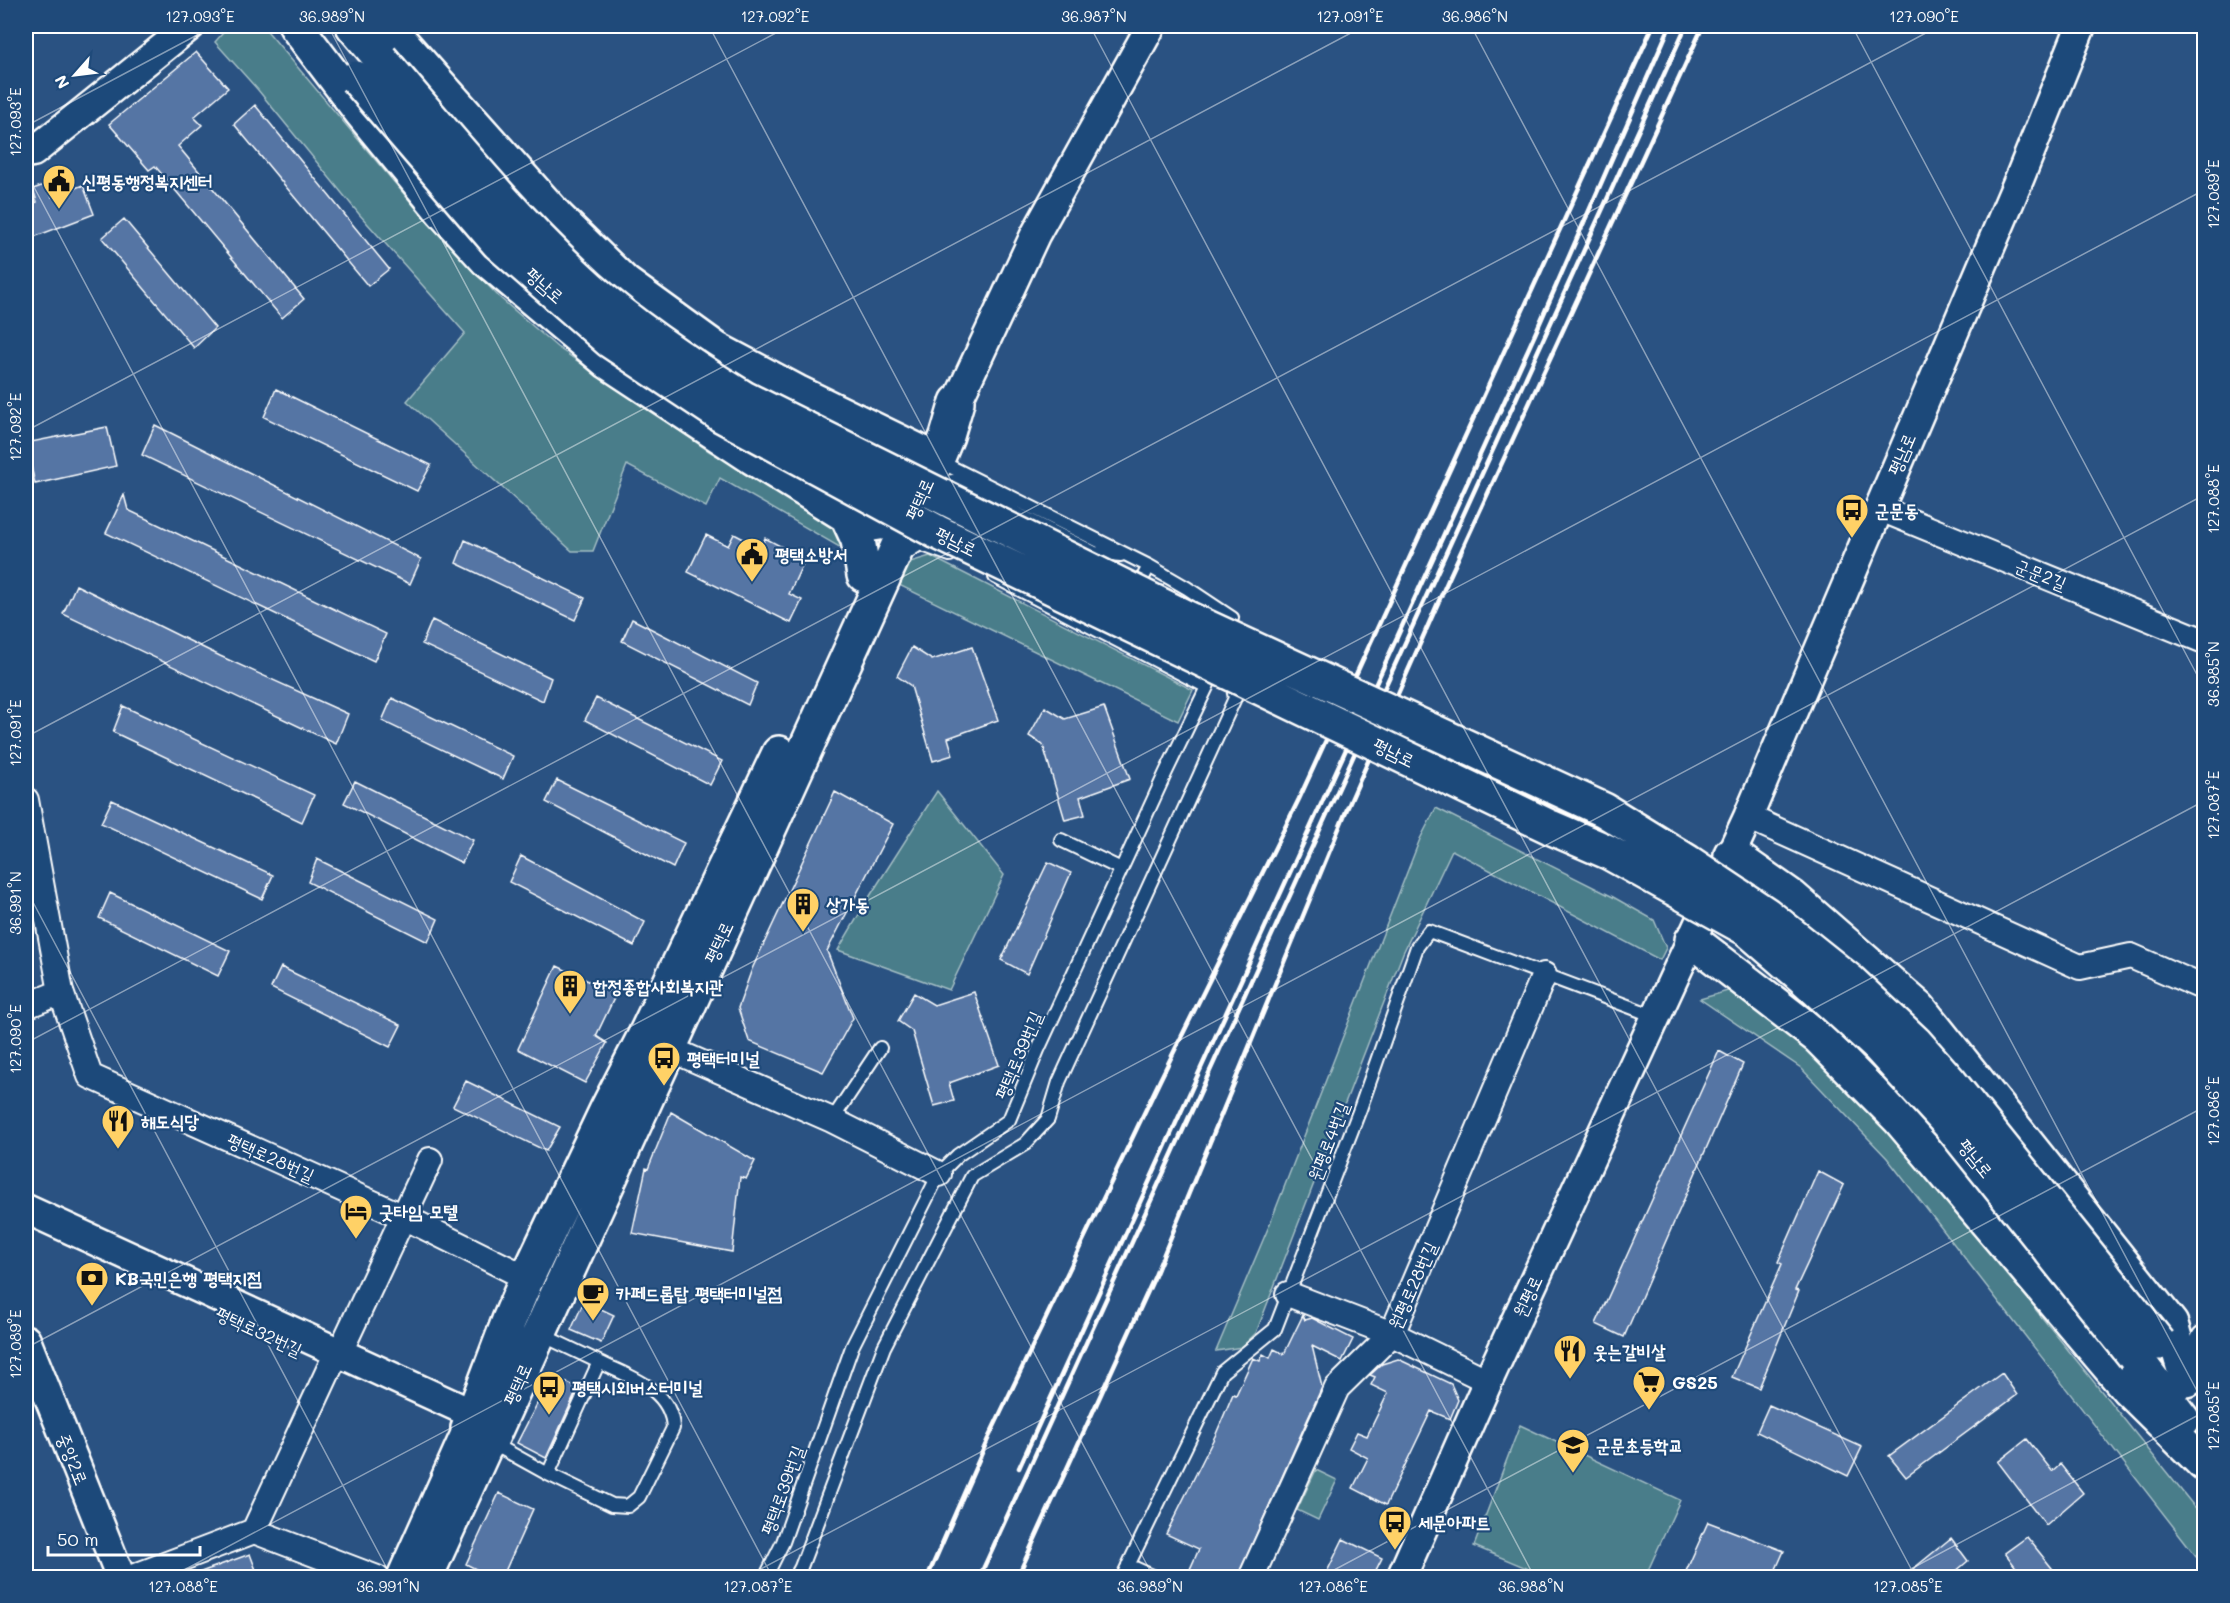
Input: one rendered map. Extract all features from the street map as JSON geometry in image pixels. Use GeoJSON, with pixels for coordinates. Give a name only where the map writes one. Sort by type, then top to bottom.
{"type":"FeatureCollection","features":[{"type":"Feature","properties":{"kind":"main road"},"geometry":{"type":"LineString","coordinates":[[296,26],[361,112],[428,194],[487,260],[608,362],[752,457],[847,516],[873,524],[920,483],[797,392],[716,349],[625,283],[558,218],[387,26]]}},
{"type":"Feature","properties":{"kind":"main road","name":"평남로"},"geometry":{"type":"LineString","coordinates":[[312,26],[369,68],[544,244],[591,288],[679,359],[744,398],[1185,617],[1604,810],[1767,914],[1851,982],[1915,1042],[1951,1083],[2147,1350],[2205,1448]]}},
{"type":"Feature","properties":{"kind":"main road","name":"평남로"},"geometry":{"type":"LineString","coordinates":[[353,26],[369,68]]}},
{"type":"Feature","properties":{"kind":"main road","name":"평택로"},"geometry":{"type":"LineString","coordinates":[[543,1285],[635,1124],[656,1043],[957,402]]}},
{"type":"Feature","properties":{"kind":"main road"},"geometry":{"type":"LineString","coordinates":[[847,516],[858,540],[878,569]]}},
{"type":"Feature","properties":{"kind":"main road"},"geometry":{"type":"LineString","coordinates":[[1731,854],[1792,897],[1919,1008],[2171,1324],[2196,1390]]}},
{"type":"Feature","properties":{"kind":"main road"},"geometry":{"type":"LineString","coordinates":[[1742,978],[1732,933],[1741,910],[1761,892],[1792,897]]}},
{"type":"Feature","properties":{"kind":"main road"},"geometry":{"type":"LineString","coordinates":[[1692,940],[1818,1037],[1900,1120],[2128,1389],[2205,1464]]}},
{"type":"Feature","properties":{"kind":"main road","name":"평택로"},"geometry":{"type":"LineString","coordinates":[[477,1428],[543,1285],[607,1109],[656,1043]]}},
{"type":"Feature","properties":{"kind":"main road","name":"평남로"},"geometry":{"type":"LineString","coordinates":[[2147,1350],[2196,1390]]}},
{"type":"Feature","properties":{"kind":"street"},"geometry":{"type":"LineString","coordinates":[[26,153],[33,152],[190,26]]}},
{"type":"Feature","properties":{"kind":"street"},"geometry":{"type":"LineString","coordinates":[[957,402],[1035,235],[1150,26]]}},
{"type":"Feature","properties":{"kind":"street","name":"평남로"},"geometry":{"type":"LineString","coordinates":[[1657,1017],[1748,817],[2020,177],[2081,26]]}},
{"type":"Feature","properties":{"kind":"street","name":"군문2길"},"geometry":{"type":"LineString","coordinates":[[1878,508],[2205,641]]}},
{"type":"Feature","properties":{"kind":"street","name":"평택로28번길"},"geometry":{"type":"LineString","coordinates":[[26,800],[62,992],[90,1076],[404,1217],[543,1285]]}},
{"type":"Feature","properties":{"kind":"street"},"geometry":{"type":"LineString","coordinates":[[1748,817],[2080,967],[2131,956],[2205,988]]}},
{"type":"Feature","properties":{"kind":"street","name":"원평로28번길"},"geometry":{"type":"LineString","coordinates":[[1251,1578],[1336,1388],[1392,1334],[1544,975]]}},
{"type":"Feature","properties":{"kind":"street"},"geometry":{"type":"LineString","coordinates":[[26,1006],[62,992]]}},
{"type":"Feature","properties":{"kind":"street","name":"원평로"},"geometry":{"type":"LineString","coordinates":[[1401,1578],[1488,1381],[1657,1017]]}},
{"type":"Feature","properties":{"kind":"street"},"geometry":{"type":"LineString","coordinates":[[656,1043],[832,1120],[939,1174]]}},
{"type":"Feature","properties":{"kind":"street"},"geometry":{"type":"LineString","coordinates":[[607,1109],[635,1124]]}},
{"type":"Feature","properties":{"kind":"street"},"geometry":{"type":"LineString","coordinates":[[254,1531],[430,1160]]}},
{"type":"Feature","properties":{"kind":"street"},"geometry":{"type":"LineString","coordinates":[[26,1209],[477,1428]]}},
{"type":"Feature","properties":{"kind":"street","name":"평택로32번길"},"geometry":{"type":"LineString","coordinates":[[26,1220],[335,1359]]}},
{"type":"Feature","properties":{"kind":"street"},"geometry":{"type":"LineString","coordinates":[[1288,1294],[1392,1334],[1488,1381]]}},
{"type":"Feature","properties":{"kind":"street"},"geometry":{"type":"LineString","coordinates":[[2196,1390],[2205,1338]]}},
{"type":"Feature","properties":{"kind":"street","name":"중앙2로"},"geometry":{"type":"LineString","coordinates":[[26,1340],[121,1578]]}},
{"type":"Feature","properties":{"kind":"street","name":"평택로"},"geometry":{"type":"LineString","coordinates":[[401,1578],[477,1428]]}},
{"type":"Feature","properties":{"kind":"street","name":"평택로"},"geometry":{"type":"LineString","coordinates":[[428,1578],[477,1428]]}},
{"type":"Feature","properties":{"kind":"street"},"geometry":{"type":"LineString","coordinates":[[130,1578],[254,1531],[376,1578]]}},
{"type":"Feature","properties":{"kind":"lane"},"geometry":{"type":"LineString","coordinates":[[920,483],[953,481],[1095,553],[1128,556]]}},
{"type":"Feature","properties":{"kind":"lane"},"geometry":{"type":"LineString","coordinates":[[920,483],[1128,556],[1149,566],[1118,624]]}},
{"type":"Feature","properties":{"kind":"lane"},"geometry":{"type":"LineString","coordinates":[[878,569],[920,544],[962,559]]}},
{"type":"Feature","properties":{"kind":"lane","name":"평택로39번길"},"geometry":{"type":"LineString","coordinates":[[765,1578],[783,1542],[852,1347],[939,1174],[958,1155],[1009,1120],[1038,1050],[1207,687],[1232,618],[1149,566]]}},
{"type":"Feature","properties":{"kind":"lane"},"geometry":{"type":"LineString","coordinates":[[980,569],[1207,687]]}},
{"type":"Feature","properties":{"kind":"lane"},"geometry":{"type":"LineString","coordinates":[[802,1575],[884,1347],[972,1176],[1025,1144],[1048,1119],[1059,1082],[1235,698],[1231,679],[1213,670],[1055,593],[1007,584]]}},
{"type":"Feature","properties":{"kind":"lane"},"geometry":{"type":"LineString","coordinates":[[1062,840],[1121,869]]}},
{"type":"Feature","properties":{"kind":"lane","name":"원평로4번길"},"geometry":{"type":"LineString","coordinates":[[1128,1564],[1222,1372],[1275,1329],[1360,1109],[1417,947],[1429,931],[1657,1017]]}},
{"type":"Feature","properties":{"kind":"lane"},"geometry":{"type":"LineString","coordinates":[[832,1120],[880,1048]]}},
{"type":"Feature","properties":{"kind":"lane"},"geometry":{"type":"LineString","coordinates":[[477,1428],[548,1474],[612,1504],[628,1506],[639,1497],[674,1428],[673,1416],[654,1389],[524,1327]]}},
{"type":"Feature","properties":{"kind":"lane"},"geometry":{"type":"LineString","coordinates":[[548,1474],[599,1362]]}},
{"type":"Feature","properties":{"kind":"lane"},"geometry":{"type":"LineString","coordinates":[[1122,1578],[1128,1564],[1157,1578]]}},
{"type":"Feature","properties":{"kind":"green space"},"geometry":{"type":"Polygon","coordinates":[[[229,26],[263,26],[425,219],[499,297],[557,347],[709,451],[846,529],[848,552],[720,478],[706,507],[627,465],[593,551],[572,551],[407,401],[465,333],[359,214],[258,90],[215,42],[229,26]]]}},
{"type":"Feature","properties":{"kind":"green space"},"geometry":{"type":"Polygon","coordinates":[[[930,556],[1193,690],[1178,721],[899,585],[910,562],[930,556]]]}},
{"type":"Feature","properties":{"kind":"green space"},"geometry":{"type":"Polygon","coordinates":[[[937,791],[1004,875],[949,990],[838,950],[937,791]]]}},
{"type":"Feature","properties":{"kind":"green space"},"geometry":{"type":"Polygon","coordinates":[[[1436,808],[1654,920],[1666,948],[1660,960],[1452,850],[1403,953],[1256,1333],[1242,1347],[1216,1351],[1269,1226],[1420,839],[1436,808]]]}},
{"type":"Feature","properties":{"kind":"green space"},"geometry":{"type":"Polygon","coordinates":[[[1731,990],[1803,1039],[2019,1273],[2036,1310],[2204,1516],[2204,1566],[1887,1158],[1801,1068],[1700,999],[1731,990]]]}},
{"type":"Feature","properties":{"kind":"green space"},"geometry":{"type":"Polygon","coordinates":[[[1520,1425],[1680,1500],[1645,1577],[1548,1577],[1474,1546],[1520,1425]]]}},
{"type":"Feature","properties":{"kind":"green space"},"geometry":{"type":"Polygon","coordinates":[[[1316,1470],[1337,1480],[1318,1520],[1297,1510],[1316,1470]]]}},
{"type":"Feature","properties":{"kind":"building"},"geometry":{"type":"Polygon","coordinates":[[[196,52],[228,88],[194,117],[202,125],[178,146],[304,299],[282,318],[155,166],[149,170],[109,124],[196,52]]]}},
{"type":"Feature","properties":{"kind":"building"},"geometry":{"type":"Polygon","coordinates":[[[255,105],[389,269],[368,286],[234,124],[255,105]]]}},
{"type":"Feature","properties":{"kind":"building","name":"신평동행정복지센터"},"geometry":{"type":"Polygon","coordinates":[[[47,184],[52,197],[83,185],[94,214],[26,240],[26,206],[37,202],[33,189],[47,184]]]}},
{"type":"Feature","properties":{"kind":"building"},"geometry":{"type":"Polygon","coordinates":[[[124,219],[215,328],[194,348],[102,238],[124,219]]]}},
{"type":"Feature","properties":{"kind":"building"},"geometry":{"type":"Polygon","coordinates":[[[276,389],[431,465],[417,491],[264,417],[276,389]]]}},
{"type":"Feature","properties":{"kind":"building"},"geometry":{"type":"Polygon","coordinates":[[[155,425],[421,559],[410,584],[142,455],[155,425]]]}},
{"type":"Feature","properties":{"kind":"building"},"geometry":{"type":"Polygon","coordinates":[[[107,427],[116,466],[35,484],[26,443],[107,427]]]}},
{"type":"Feature","properties":{"kind":"building"},"geometry":{"type":"Polygon","coordinates":[[[124,495],[128,510],[386,634],[374,661],[106,533],[124,495]]]}},
{"type":"Feature","properties":{"kind":"building","name":"평택소방서"},"geometry":{"type":"Polygon","coordinates":[[[734,534],[761,548],[765,538],[805,559],[789,594],[802,600],[791,623],[688,572],[706,535],[728,546],[734,534]]]}},
{"type":"Feature","properties":{"kind":"building"},"geometry":{"type":"Polygon","coordinates":[[[465,540],[585,598],[575,620],[456,563],[465,540]]]}},
{"type":"Feature","properties":{"kind":"building"},"geometry":{"type":"Polygon","coordinates":[[[76,585],[220,656],[348,714],[336,744],[63,614],[76,585]]]}},
{"type":"Feature","properties":{"kind":"building"},"geometry":{"type":"Polygon","coordinates":[[[632,619],[757,683],[748,705],[622,641],[632,619]]]}},
{"type":"Feature","properties":{"kind":"building"},"geometry":{"type":"Polygon","coordinates":[[[432,620],[551,678],[543,701],[422,644],[432,620]]]}},
{"type":"Feature","properties":{"kind":"building"},"geometry":{"type":"Polygon","coordinates":[[[912,647],[932,660],[972,647],[998,720],[948,738],[953,755],[933,761],[911,686],[897,676],[912,647]]]}},
{"type":"Feature","properties":{"kind":"building"},"geometry":{"type":"Polygon","coordinates":[[[392,698],[513,756],[503,779],[382,721],[392,698]]]}},
{"type":"Feature","properties":{"kind":"building"},"geometry":{"type":"Polygon","coordinates":[[[596,698],[722,761],[710,785],[585,720],[596,698]]]}},
{"type":"Feature","properties":{"kind":"building"},"geometry":{"type":"Polygon","coordinates":[[[123,706],[314,795],[302,822],[113,732],[123,706]]]}},
{"type":"Feature","properties":{"kind":"building"},"geometry":{"type":"Polygon","coordinates":[[[1045,707],[1065,719],[1104,707],[1130,779],[1080,797],[1085,815],[1065,820],[1043,745],[1029,736],[1045,707]]]}},
{"type":"Feature","properties":{"kind":"building"},"geometry":{"type":"Polygon","coordinates":[[[557,780],[684,843],[673,868],[546,802],[557,780]]]}},
{"type":"Feature","properties":{"kind":"building"},"geometry":{"type":"Polygon","coordinates":[[[355,781],[473,840],[462,863],[344,803],[355,781]]]}},
{"type":"Feature","properties":{"kind":"building","name":"상가동"},"geometry":{"type":"Polygon","coordinates":[[[835,792],[893,824],[827,951],[853,1018],[823,1072],[749,1041],[738,1008],[752,969],[835,792]]]}},
{"type":"Feature","properties":{"kind":"building"},"geometry":{"type":"Polygon","coordinates":[[[112,800],[273,875],[262,899],[101,823],[112,800]]]}},
{"type":"Feature","properties":{"kind":"building"},"geometry":{"type":"Polygon","coordinates":[[[521,856],[645,922],[634,946],[509,882],[521,856]]]}},
{"type":"Feature","properties":{"kind":"building"},"geometry":{"type":"Polygon","coordinates":[[[317,859],[438,919],[428,942],[308,882],[317,859]]]}},
{"type":"Feature","properties":{"kind":"building"},"geometry":{"type":"Polygon","coordinates":[[[1048,862],[1071,873],[1027,974],[1001,960],[1048,862]]]}},
{"type":"Feature","properties":{"kind":"building"},"geometry":{"type":"Polygon","coordinates":[[[110,893],[230,951],[218,976],[99,918],[110,893]]]}},
{"type":"Feature","properties":{"kind":"building","name":"합정종합사회복지관"},"geometry":{"type":"Polygon","coordinates":[[[557,966],[616,994],[596,1036],[607,1043],[585,1083],[518,1049],[557,966]]]}},
{"type":"Feature","properties":{"kind":"building"},"geometry":{"type":"Polygon","coordinates":[[[281,967],[401,1025],[390,1047],[271,988],[281,967]]]}},
{"type":"Feature","properties":{"kind":"building"},"geometry":{"type":"Polygon","coordinates":[[[974,992],[999,1065],[949,1083],[954,1101],[934,1106],[912,1031],[898,1021],[914,993],[934,1005],[974,992]]]}},
{"type":"Feature","properties":{"kind":"building"},"geometry":{"type":"Polygon","coordinates":[[[1719,1051],[1743,1064],[1624,1337],[1596,1324],[1719,1051]]]}},
{"type":"Feature","properties":{"kind":"building"},"geometry":{"type":"Polygon","coordinates":[[[466,1081],[560,1127],[546,1151],[453,1106],[466,1081]]]}},
{"type":"Feature","properties":{"kind":"building"},"geometry":{"type":"Polygon","coordinates":[[[671,1112],[755,1161],[746,1179],[740,1177],[732,1252],[632,1233],[646,1168],[648,1169],[671,1112]]]}},
{"type":"Feature","properties":{"kind":"building"},"geometry":{"type":"Polygon","coordinates":[[[1818,1171],[1844,1185],[1795,1290],[1799,1291],[1759,1388],[1732,1377],[1782,1264],[1778,1262],[1818,1171]]]}},
{"type":"Feature","properties":{"kind":"building","name":"카페드롭탑 평택터미널점"},"geometry":{"type":"Polygon","coordinates":[[[584,1301],[614,1315],[601,1343],[571,1330],[584,1301]]]}},
{"type":"Feature","properties":{"kind":"building"},"geometry":{"type":"Polygon","coordinates":[[[1303,1315],[1305,1320],[1312,1318],[1353,1339],[1342,1361],[1312,1346],[1322,1387],[1237,1578],[1186,1578],[1199,1549],[1166,1534],[1216,1434],[1233,1394],[1236,1395],[1253,1358],[1260,1361],[1263,1354],[1270,1358],[1274,1349],[1284,1354],[1303,1315]]]}},
{"type":"Feature","properties":{"kind":"building"},"geometry":{"type":"Polygon","coordinates":[[[1398,1359],[1451,1384],[1458,1400],[1450,1419],[1431,1411],[1386,1505],[1353,1488],[1368,1458],[1349,1448],[1357,1432],[1367,1436],[1388,1393],[1371,1385],[1375,1377],[1370,1375],[1382,1364],[1398,1359]]]}},
{"type":"Feature","properties":{"kind":"building"},"geometry":{"type":"Polygon","coordinates":[[[2002,1373],[2017,1395],[1906,1477],[1889,1456],[2002,1373]]]}},
{"type":"Feature","properties":{"kind":"building","name":"평택시외버스터미널"},"geometry":{"type":"Polygon","coordinates":[[[552,1375],[578,1388],[546,1458],[517,1443],[552,1375]]]}},
{"type":"Feature","properties":{"kind":"building"},"geometry":{"type":"Polygon","coordinates":[[[1769,1405],[1862,1447],[1848,1476],[1757,1432],[1769,1405]]]}},
{"type":"Feature","properties":{"kind":"building"},"geometry":{"type":"Polygon","coordinates":[[[2027,1439],[2052,1471],[2060,1464],[2083,1493],[2046,1525],[1998,1462],[2027,1439]]]}},
{"type":"Feature","properties":{"kind":"building"},"geometry":{"type":"Polygon","coordinates":[[[499,1493],[533,1509],[502,1578],[493,1578],[466,1564],[499,1493]]]}},
{"type":"Feature","properties":{"kind":"building"},"geometry":{"type":"Polygon","coordinates":[[[1708,1522],[1784,1551],[1772,1578],[1683,1578],[1708,1522]]]}},
{"type":"Feature","properties":{"kind":"building"},"geometry":{"type":"Polygon","coordinates":[[[2027,1537],[2060,1578],[2024,1578],[2005,1553],[2027,1537]]]}},
{"type":"Feature","properties":{"kind":"building"},"geometry":{"type":"Polygon","coordinates":[[[1951,1538],[1968,1561],[1948,1578],[1902,1578],[1951,1538]]]}},
{"type":"Feature","properties":{"kind":"building"},"geometry":{"type":"Polygon","coordinates":[[[1343,1539],[1382,1558],[1372,1578],[1324,1578],[1343,1539]]]}},
{"type":"Feature","properties":{"kind":"building"},"geometry":{"type":"Polygon","coordinates":[[[250,1554],[259,1578],[191,1578],[190,1576],[250,1554]]]}},
{"type":"Feature","properties":{"kind":"railway"},"geometry":{"type":"LineString","coordinates":[[927,1578],[988,1439],[1160,1080],[1299,799],[1653,26]]}},
{"type":"Feature","properties":{"kind":"railway"},"geometry":{"type":"LineString","coordinates":[[1019,1468],[1535,334],[1670,26]]}},
{"type":"Feature","properties":{"kind":"railway"},"geometry":{"type":"LineString","coordinates":[[979,1578],[1686,26]]}},
{"type":"Feature","properties":{"kind":"railway"},"geometry":{"type":"LineString","coordinates":[[1017,1578],[1154,1278],[1347,809],[1449,578],[1703,26]]}},
{"type":"Feature","properties":{"kind":"place","name":"신평동행정복지센터"},"geometry":{"type":"Point","coordinates":[59,210]}},
{"type":"Feature","properties":{"kind":"place","name":"군문동"},"geometry":{"type":"Point","coordinates":[1852,539]}},
{"type":"Feature","properties":{"kind":"place","name":"평택소방서"},"geometry":{"type":"Point","coordinates":[752,583]}},
{"type":"Feature","properties":{"kind":"place","name":"상가동"},"geometry":{"type":"Point","coordinates":[803,933]}},
{"type":"Feature","properties":{"kind":"place","name":"합정종합사회복지관"},"geometry":{"type":"Point","coordinates":[570,1015]}},
{"type":"Feature","properties":{"kind":"place","name":"평택터미널"},"geometry":{"type":"Point","coordinates":[664,1087]}},
{"type":"Feature","properties":{"kind":"place","name":"해도식당"},"geometry":{"type":"Point","coordinates":[118,1150]}},
{"type":"Feature","properties":{"kind":"place","name":"굿타임 모텔"},"geometry":{"type":"Point","coordinates":[356,1240]}},
{"type":"Feature","properties":{"kind":"place","name":"KB국민은행 평택지점"},"geometry":{"type":"Point","coordinates":[92,1307]}},
{"type":"Feature","properties":{"kind":"place","name":"카페드롭탑 평택터미널점"},"geometry":{"type":"Point","coordinates":[593,1322]}},
{"type":"Feature","properties":{"kind":"place","name":"웃는갈비살"},"geometry":{"type":"Point","coordinates":[1570,1380]}},
{"type":"Feature","properties":{"kind":"place","name":"GS25"},"geometry":{"type":"Point","coordinates":[1649,1411]}},
{"type":"Feature","properties":{"kind":"place","name":"평택시외버스터미널"},"geometry":{"type":"Point","coordinates":[549,1416]}},
{"type":"Feature","properties":{"kind":"place","name":"군문초등학교"},"geometry":{"type":"Point","coordinates":[1573,1474]}},
{"type":"Feature","properties":{"kind":"place","name":"세문아파트"},"geometry":{"type":"Point","coordinates":[1395,1551]}}]}
